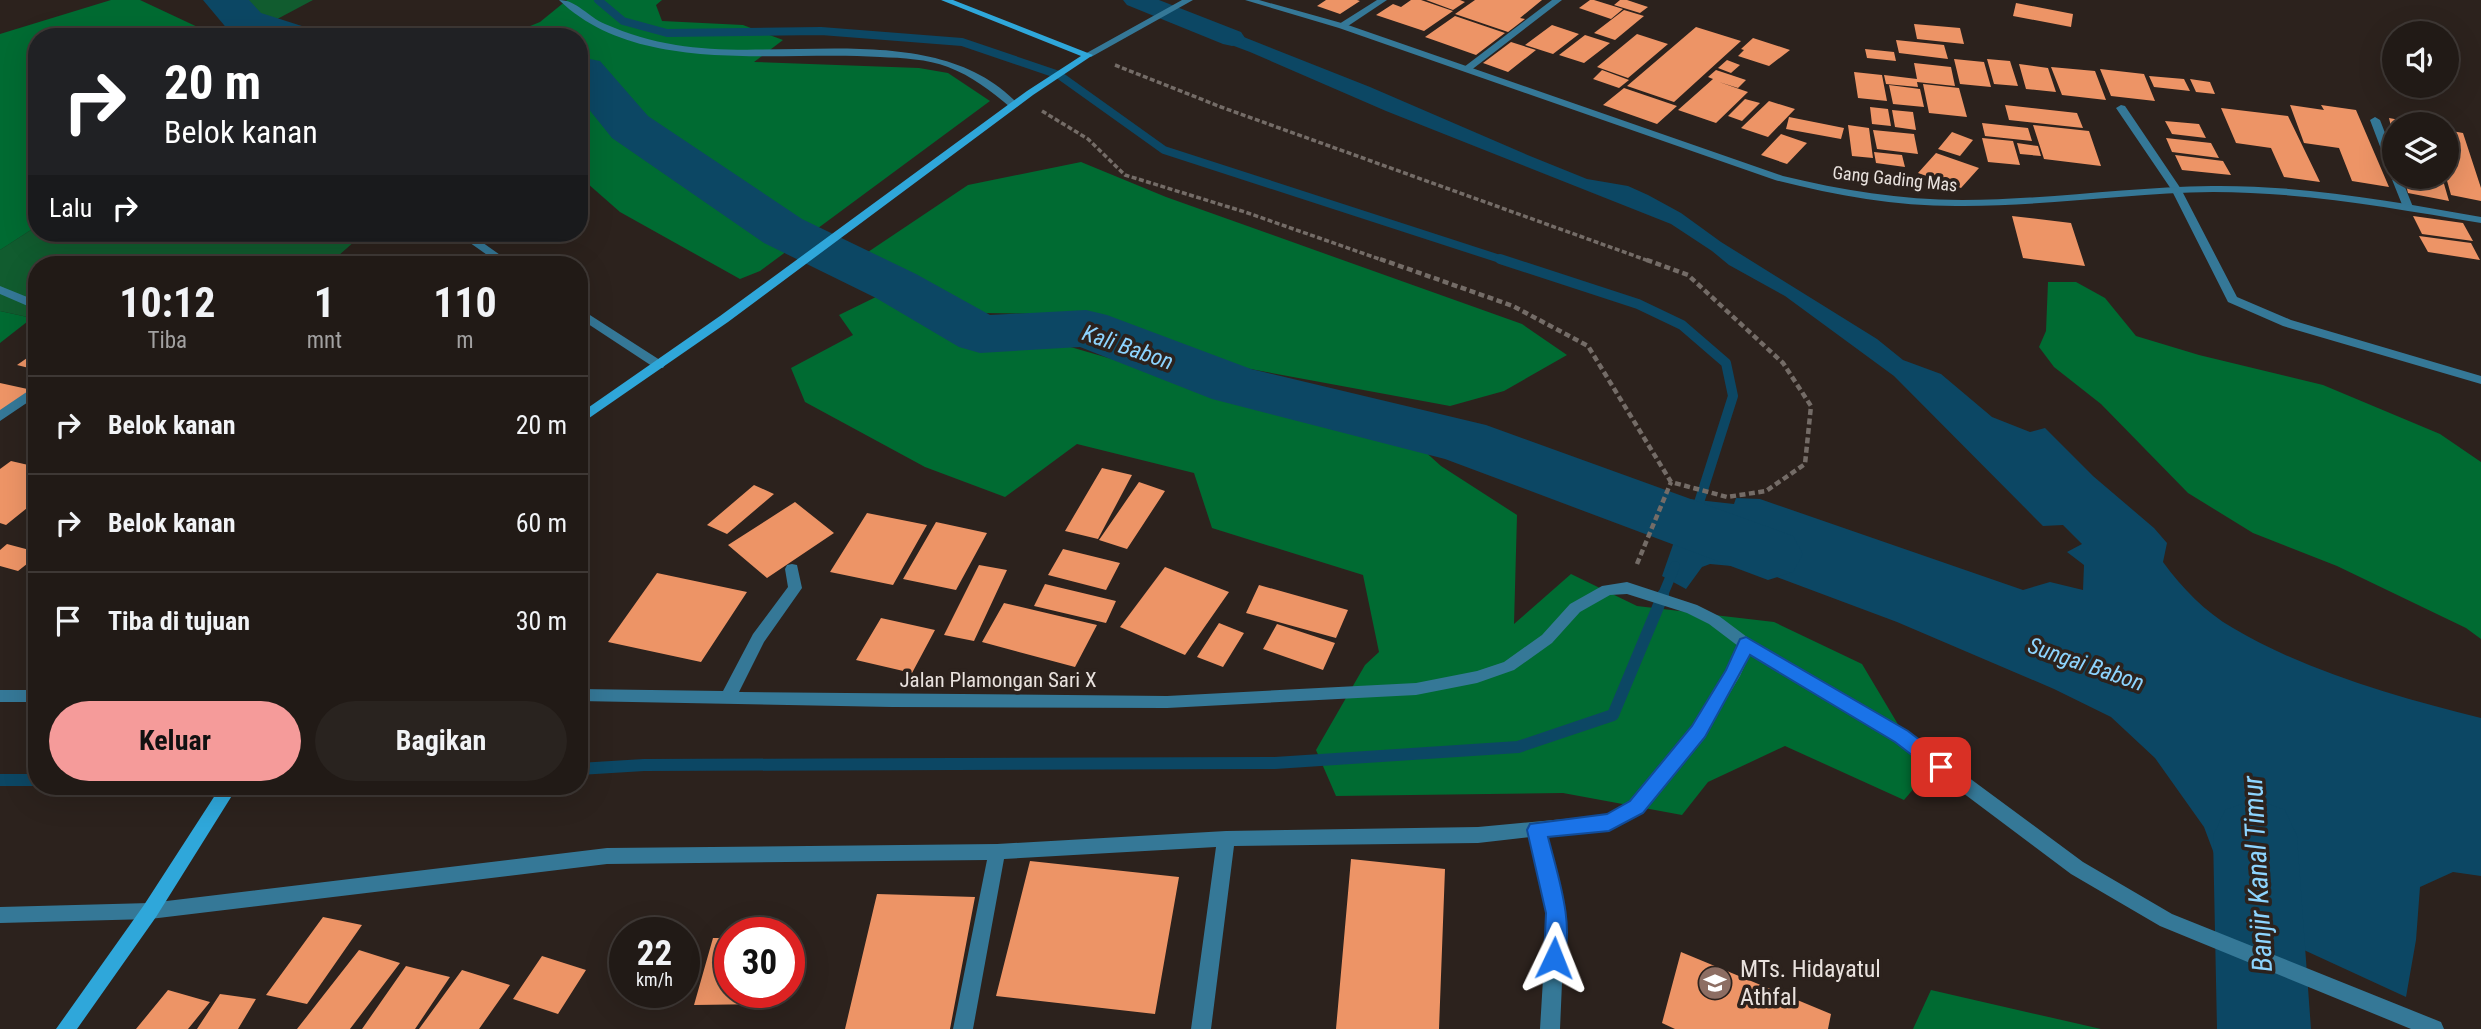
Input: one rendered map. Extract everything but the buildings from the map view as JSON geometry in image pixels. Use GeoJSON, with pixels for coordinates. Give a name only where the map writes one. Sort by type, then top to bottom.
{"type":"FeatureCollection","features":[{"type":"Feature","properties":{"kind":"main road"},"geometry":{"type":"LineString","coordinates":[[945,0],[1088,55]]}},
{"type":"Feature","properties":{"kind":"main road"},"geometry":{"type":"LineString","coordinates":[[588,415],[724,319],[1066,67],[1088,55]]}},
{"type":"Feature","properties":{"kind":"main road"},"geometry":{"type":"LineString","coordinates":[[66,1029],[150,911],[224,795]]}},
{"type":"Feature","properties":{"kind":"street"},"geometry":{"type":"LineString","coordinates":[[563,0],[602,28],[639,41],[722,53],[838,51],[934,60],[961,68],[984,80],[1014,105]]}},
{"type":"Feature","properties":{"kind":"street"},"geometry":{"type":"LineString","coordinates":[[1088,55],[1189,0]]}},
{"type":"Feature","properties":{"kind":"street","name":"Gang Gading Mas"},"geometry":{"type":"LineString","coordinates":[[1249,0],[1342,26],[1779,178],[1837,193],[1918,202],[1964,203],[2176,189],[2326,195],[2481,220]]}},
{"type":"Feature","properties":{"kind":"street"},"geometry":{"type":"LineString","coordinates":[[1342,26],[1384,0]]}},
{"type":"Feature","properties":{"kind":"street"},"geometry":{"type":"LineString","coordinates":[[1467,69],[1558,0]]}},
{"type":"Feature","properties":{"kind":"street"},"geometry":{"type":"LineString","coordinates":[[2121,108],[2176,189],[2232,299],[2287,323],[2481,380]]}},
{"type":"Feature","properties":{"kind":"street"},"geometry":{"type":"LineString","coordinates":[[2375,120],[2382,138]]}},
{"type":"Feature","properties":{"kind":"street"},"geometry":{"type":"LineString","coordinates":[[2401,189],[2408,207]]}},
{"type":"Feature","properties":{"kind":"street"},"geometry":{"type":"LineString","coordinates":[[475,242],[496,256]]}},
{"type":"Feature","properties":{"kind":"street"},"geometry":{"type":"LineString","coordinates":[[0,290],[28,302]]}},
{"type":"Feature","properties":{"kind":"street"},"geometry":{"type":"LineString","coordinates":[[588,318],[659,365]]}},
{"type":"Feature","properties":{"kind":"street"},"geometry":{"type":"LineString","coordinates":[[0,417],[28,395]]}},
{"type":"Feature","properties":{"kind":"street"},"geometry":{"type":"LineString","coordinates":[[728,697],[758,638],[795,588],[792,569]]}},
{"type":"Feature","properties":{"kind":"street","name":"Jalan Plamongan Sari X"},"geometry":{"type":"LineString","coordinates":[[588,695],[1167,702],[1416,690],[1477,677],[1509,666],[1547,639],[1575,608],[1607,590],[1627,588],[1692,609],[1714,620],[1746,644],[1901,737],[2077,868],[2166,919],[2434,1029]]}},
{"type":"Feature","properties":{"kind":"street"},"geometry":{"type":"LineString","coordinates":[[0,915],[150,911],[607,856],[997,852],[1226,839],[1478,835],[1609,822],[1637,807],[1698,732],[1734,672],[1746,644]]}},
{"type":"Feature","properties":{"kind":"street"},"geometry":{"type":"LineString","coordinates":[[0,696],[28,696]]}},
{"type":"Feature","properties":{"kind":"street"},"geometry":{"type":"LineString","coordinates":[[1537,830],[1556,913],[1550,1029]]}},
{"type":"Feature","properties":{"kind":"street"},"geometry":{"type":"LineString","coordinates":[[1201,1029],[1226,839]]}},
{"type":"Feature","properties":{"kind":"street"},"geometry":{"type":"LineString","coordinates":[[963,1029],[997,852]]}},
{"type":"Feature","properties":{"kind":"path"},"geometry":{"type":"LineString","coordinates":[[1014,105],[1040,110],[1080,131],[1109,156],[1118,171],[1125,175],[1245,212],[1513,306],[1588,346],[1671,482],[1727,497],[1766,491],[1805,464],[1811,406],[1783,363],[1688,275],[1234,112],[1088,55]]}},
{"type":"Feature","properties":{"kind":"path"},"geometry":{"type":"LineString","coordinates":[[1634,572],[1671,482]]}},
{"type":"Feature","properties":{"kind":"green space"},"geometry":{"type":"Polygon","coordinates":[[[111,0],[140,0],[200,28],[28,28],[28,232],[0,250],[0,34],[111,0]]]}},
{"type":"Feature","properties":{"kind":"green space"},"geometry":{"type":"Polygon","coordinates":[[[236,0],[313,0],[266,25],[250,21],[236,0]]]}},
{"type":"Feature","properties":{"kind":"green space"},"geometry":{"type":"Polygon","coordinates":[[[567,0],[662,0],[656,5],[662,21],[743,25],[783,40],[754,62],[919,68],[948,73],[990,101],[760,271],[740,279],[620,212],[588,184],[588,28],[525,28],[540,22],[567,0]]]}},
{"type":"Feature","properties":{"kind":"green space"},"geometry":{"type":"Polygon","coordinates":[[[1081,162],[1166,197],[1522,324],[1567,355],[1504,391],[1450,406],[1245,368],[1103,315],[984,313],[862,256],[968,185],[1081,162]]]}},
{"type":"Feature","properties":{"kind":"green space"},"geometry":{"type":"Polygon","coordinates":[[[28,232],[28,242],[354,242],[338,256],[28,256],[28,317],[0,311],[0,250],[28,232]]]}},
{"type":"Feature","properties":{"kind":"green space"},"geometry":{"type":"Polygon","coordinates":[[[2048,282],[2076,282],[2105,298],[2136,336],[2199,355],[2323,385],[2440,434],[2481,462],[2481,639],[2466,628],[2337,566],[2253,533],[2188,493],[2101,404],[2054,367],[2039,347],[2046,331],[2048,282]]]}},
{"type":"Feature","properties":{"kind":"green space"},"geometry":{"type":"Polygon","coordinates":[[[878,296],[975,347],[1043,339],[1184,380],[1225,395],[1402,431],[1441,466],[1517,515],[1514,624],[1571,574],[1637,606],[1774,622],[1862,664],[1927,773],[1904,800],[1785,746],[1708,782],[1682,815],[1563,793],[1336,796],[1316,750],[1365,665],[1379,652],[1363,575],[1212,528],[1194,473],[1077,444],[1005,497],[925,467],[805,402],[791,368],[853,335],[839,315],[878,296]]]}},
{"type":"Feature","properties":{"kind":"green space"},"geometry":{"type":"Polygon","coordinates":[[[0,311],[28,317],[28,321],[0,343],[0,311]]]}},
{"type":"Feature","properties":{"kind":"green space"},"geometry":{"type":"Polygon","coordinates":[[[1931,990],[2101,1029],[1913,1029],[1931,990]]]}},
{"type":"Feature","properties":{"kind":"water","name":"Sungai Babon"},"geometry":{"type":"Polygon","coordinates":[[[1188,12],[1211,24],[1370,87],[1587,179],[1628,186],[1681,213],[1721,242],[1877,339],[1903,360],[1941,374],[1992,417],[2030,432],[2045,428],[2093,476],[2154,528],[2167,543],[2163,562],[2195,599],[2223,622],[2291,657],[2354,682],[2481,718],[2481,876],[2453,872],[2420,887],[2416,940],[2406,997],[2239,920],[2204,827],[2155,758],[2111,717],[2054,689],[1897,622],[1753,568],[1710,564],[1702,567],[1686,589],[1662,576],[1689,499],[1734,504],[1736,498],[1760,499],[2023,590],[2050,582],[2083,590],[2084,565],[2067,552],[2082,544],[2063,525],[2043,526],[1894,376],[1785,296],[1729,265],[1671,224],[1170,22],[1188,12]]]}},
{"type":"Feature","properties":{"kind":"waterway","name":"Kali Babon"},"geometry":{"type":"LineString","coordinates":[[225,0],[245,22],[263,28]]}},
{"type":"Feature","properties":{"kind":"waterway"},"geometry":{"type":"LineString","coordinates":[[598,0],[623,21],[667,33],[821,31],[962,42],[1059,75],[1164,150],[1506,261]]}},
{"type":"Feature","properties":{"kind":"waterway"},"geometry":{"type":"LineString","coordinates":[[1136,0],[1232,38]]}},
{"type":"Feature","properties":{"kind":"waterway","name":"Kali Babon"},"geometry":{"type":"LineString","coordinates":[[588,77],[630,127],[783,231],[896,286],[980,334],[1086,328],[1234,385],[1463,441],[1768,554]]}},
{"type":"Feature","properties":{"kind":"waterway"},"geometry":{"type":"LineString","coordinates":[[1500,259],[1638,304],[1682,325],[1726,363],[1733,396],[1696,512]]}},
{"type":"Feature","properties":{"kind":"waterway"},"geometry":{"type":"LineString","coordinates":[[1662,597],[1675,566]]}},
{"type":"Feature","properties":{"kind":"waterway"},"geometry":{"type":"LineString","coordinates":[[588,768],[644,765],[1275,763],[1518,747],[1613,715],[1663,595]]}},
{"type":"Feature","properties":{"kind":"waterway"},"geometry":{"type":"LineString","coordinates":[[0,780],[28,780]]}},
{"type":"Feature","properties":{"kind":"waterway","name":"Banjir Kanal Timur"},"geometry":{"type":"LineString","coordinates":[[2255,836],[2264,1029]]}},
{"type":"Feature","properties":{"kind":"place","name":"MTs. Hidayatul Athfal"},"geometry":{"type":"Point","coordinates":[1715,983]}},
{"type":"Feature","properties":{"kind":"route"},"geometry":{"type":"LineString","coordinates":[[1554,958],[1556,913],[1537,830],[1609,822],[1637,807],[1698,732],[1734,672],[1746,644],[1901,737],[1941,767]]}}]}
